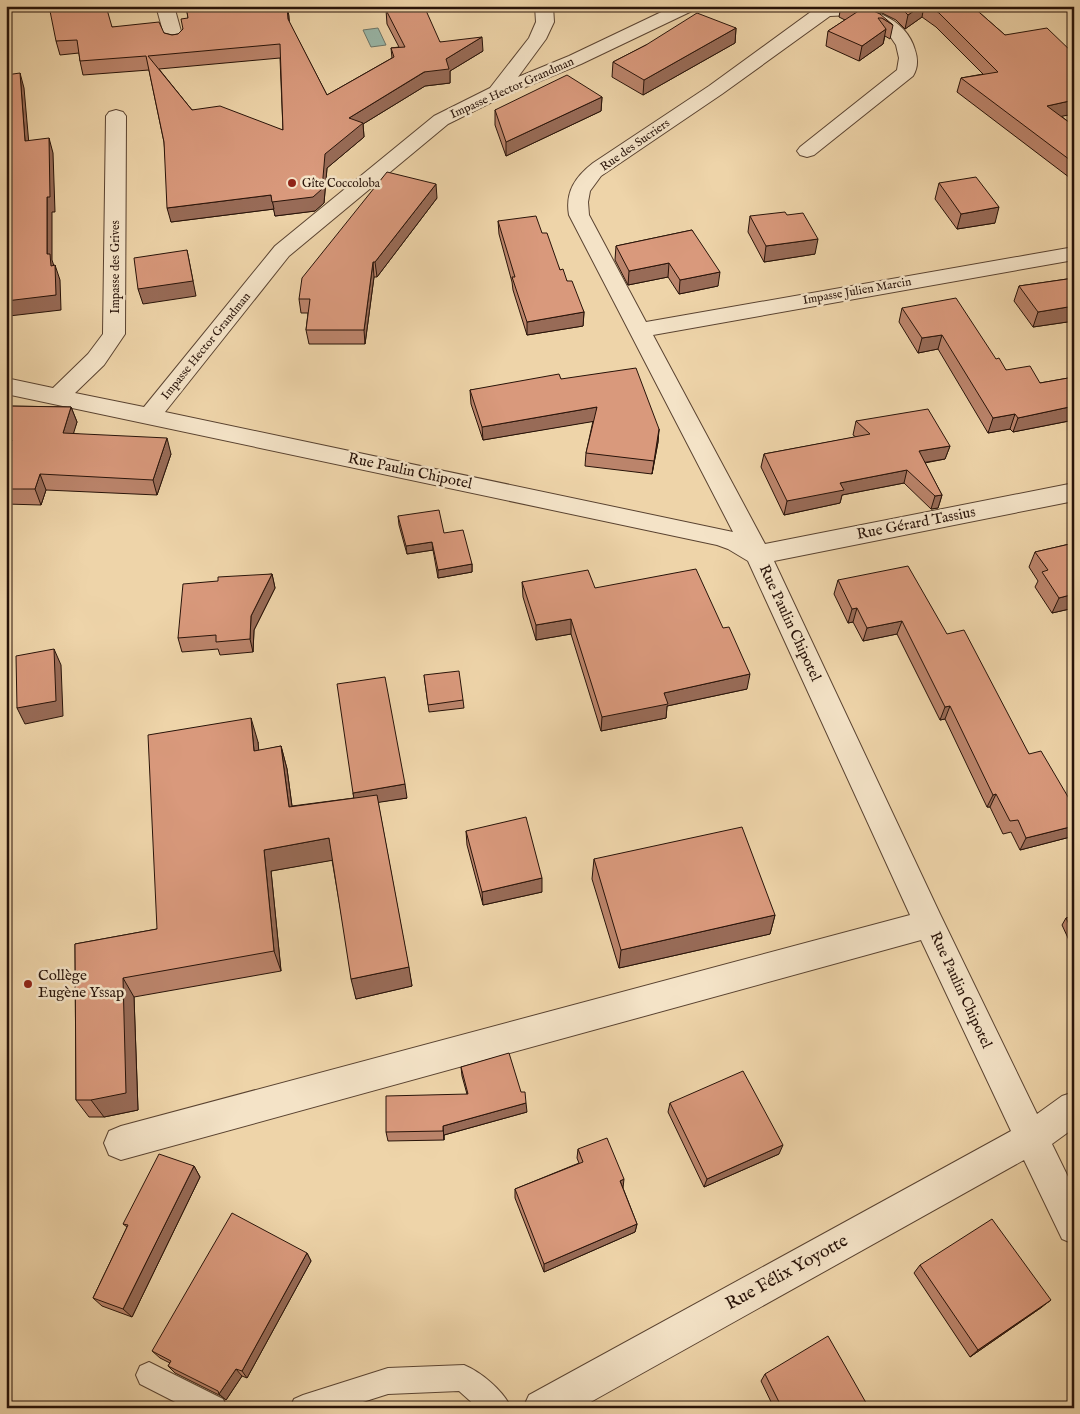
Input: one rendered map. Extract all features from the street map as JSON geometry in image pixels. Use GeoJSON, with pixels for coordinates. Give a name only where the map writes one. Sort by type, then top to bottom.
{"type":"FeatureCollection","features":[{"type":"Feature","properties":{"kind":"street"},"geometry":{"type":"LineString","coordinates":[[164,6],[175,42]]}},
{"type":"Feature","properties":{"kind":"street"},"geometry":{"type":"LineString","coordinates":[[497,92],[536,39],[545,22],[544,6]]}},
{"type":"Feature","properties":{"kind":"street","name":"Impasse Hector Grandman"},"geometry":{"type":"LineString","coordinates":[[150,415],[282,251],[441,120],[497,92],[575,60],[688,6]]}},
{"type":"Feature","properties":{"kind":"street","name":"Rue des Sucriers"},"geometry":{"type":"LineString","coordinates":[[758,555],[579,215],[576,198],[583,183],[602,166],[726,83],[825,11],[849,9],[868,12],[884,20],[899,35],[908,55],[910,63],[906,72],[807,151]]}},
{"type":"Feature","properties":{"kind":"street","name":"Impasse des Grives"},"geometry":{"type":"LineString","coordinates":[[58,396],[109,346],[114,334],[116,116]]}},
{"type":"Feature","properties":{"kind":"street","name":"Impasse Julien Marcin"},"geometry":{"type":"LineString","coordinates":[[640,330],[1074,253]]}},
{"type":"Feature","properties":{"kind":"street","name":"Rue Paulin Chipotel"},"geometry":{"type":"LineString","coordinates":[[6,386],[717,536],[737,542],[758,555],[929,924],[1074,1227]]}},
{"type":"Feature","properties":{"kind":"street","name":"Rue Gérard Tassius"},"geometry":{"type":"LineString","coordinates":[[758,555],[1074,492]]}},
{"type":"Feature","properties":{"kind":"street"},"geometry":{"type":"LineString","coordinates":[[121,1144],[929,924]]}},
{"type":"Feature","properties":{"kind":"street","name":"Rue Félix Yoyotte"},"geometry":{"type":"LineString","coordinates":[[542,1408],[1031,1138],[1074,1108]]}},
{"type":"Feature","properties":{"kind":"lane"},"geometry":{"type":"LineString","coordinates":[[149,1374],[214,1408]]}},
{"type":"Feature","properties":{"kind":"lane"},"geometry":{"type":"LineString","coordinates":[[303,1408],[388,1381],[464,1378],[498,1408]]}},
{"type":"Feature","properties":{"kind":"shaded area"},"geometry":{"type":"Polygon","coordinates":[[[378,28],[386,45],[371,47],[363,30],[378,28]]]}},
{"type":"Feature","properties":{"kind":"building"},"geometry":{"type":"Polygon","coordinates":[[[49,6],[106,6],[112,27],[159,22],[164,33],[172,35],[178,34],[183,29],[181,19],[188,18],[186,6],[287,6],[288,19],[327,95],[394,57],[391,48],[405,47],[386,10],[424,6],[440,42],[482,37],[446,59],[449,69],[424,72],[349,118],[363,123],[325,154],[322,189],[313,197],[272,202],[271,195],[167,208],[164,142],[146,56],[80,61],[77,40],[56,41],[49,6]],[[280,44],[148,56],[192,110],[220,106],[283,130],[280,44]]]}},
{"type":"Feature","properties":{"kind":"building"},"geometry":{"type":"Polygon","coordinates":[[[850,6],[863,6],[880,14],[893,25],[882,18],[878,18],[886,29],[862,46],[828,31],[860,10],[850,6]]]}},
{"type":"Feature","properties":{"kind":"building"},"geometry":{"type":"Polygon","coordinates":[[[899,6],[921,6],[908,15],[899,6]]]}},
{"type":"Feature","properties":{"kind":"building"},"geometry":{"type":"Polygon","coordinates":[[[929,6],[972,6],[1005,35],[1047,28],[1074,54],[1074,100],[1047,106],[1074,126],[1074,163],[961,78],[998,72],[939,13],[929,6]]]}},
{"type":"Feature","properties":{"kind":"building"},"geometry":{"type":"Polygon","coordinates":[[[697,13],[736,28],[644,80],[613,62],[646,45],[697,13]]]}},
{"type":"Feature","properties":{"kind":"building"},"geometry":{"type":"Polygon","coordinates":[[[20,73],[25,141],[49,138],[50,197],[47,197],[47,254],[50,254],[51,266],[55,265],[56,295],[6,301],[6,261],[10,261],[6,246],[6,75],[20,73]]]}},
{"type":"Feature","properties":{"kind":"building"},"geometry":{"type":"Polygon","coordinates":[[[567,75],[602,97],[506,142],[495,110],[567,75]]]}},
{"type":"Feature","properties":{"kind":"building"},"geometry":{"type":"Polygon","coordinates":[[[387,172],[436,184],[375,262],[373,262],[364,330],[306,330],[310,299],[299,299],[302,278],[387,172]]]}},
{"type":"Feature","properties":{"kind":"building"},"geometry":{"type":"Polygon","coordinates":[[[976,177],[999,207],[961,214],[939,183],[976,177]]]}},
{"type":"Feature","properties":{"kind":"building"},"geometry":{"type":"Polygon","coordinates":[[[785,212],[787,215],[803,213],[818,239],[766,246],[750,216],[785,212]]]}},
{"type":"Feature","properties":{"kind":"building"},"geometry":{"type":"Polygon","coordinates":[[[536,216],[542,233],[547,233],[560,270],[563,269],[567,281],[572,281],[584,312],[527,322],[512,277],[515,277],[498,221],[536,216]]]}},
{"type":"Feature","properties":{"kind":"building"},"geometry":{"type":"Polygon","coordinates":[[[692,230],[720,272],[680,280],[669,263],[629,271],[616,246],[692,230]]]}},
{"type":"Feature","properties":{"kind":"building"},"geometry":{"type":"Polygon","coordinates":[[[187,250],[193,281],[138,289],[134,258],[187,250]]]}},
{"type":"Feature","properties":{"kind":"building"},"geometry":{"type":"Polygon","coordinates":[[[1074,278],[1074,306],[1038,312],[1019,286],[1074,278]]]}},
{"type":"Feature","properties":{"kind":"building"},"geometry":{"type":"Polygon","coordinates":[[[956,298],[996,359],[999,358],[1006,370],[1030,366],[1040,383],[1074,377],[1074,406],[1018,418],[1015,414],[993,418],[942,335],[922,338],[902,308],[956,298]]]}},
{"type":"Feature","properties":{"kind":"building"},"geometry":{"type":"Polygon","coordinates":[[[636,368],[659,429],[654,461],[586,453],[597,407],[482,427],[470,390],[559,374],[561,379],[636,368]]]}},
{"type":"Feature","properties":{"kind":"building"},"geometry":{"type":"Polygon","coordinates":[[[6,406],[71,407],[63,433],[167,438],[153,480],[40,474],[35,489],[6,489],[6,458],[12,440],[6,440],[6,406]]]}},
{"type":"Feature","properties":{"kind":"building"},"geometry":{"type":"Polygon","coordinates":[[[928,409],[950,446],[919,451],[942,495],[935,496],[907,470],[840,483],[844,490],[787,501],[764,454],[870,434],[856,421],[928,409]]]}},
{"type":"Feature","properties":{"kind":"building"},"geometry":{"type":"Polygon","coordinates":[[[439,510],[444,533],[463,530],[472,564],[438,570],[432,542],[406,546],[398,516],[439,510]]]}},
{"type":"Feature","properties":{"kind":"building"},"geometry":{"type":"Polygon","coordinates":[[[1074,543],[1074,594],[1059,598],[1042,572],[1048,570],[1035,552],[1074,543]]]}},
{"type":"Feature","properties":{"kind":"building"},"geometry":{"type":"Polygon","coordinates":[[[908,566],[947,634],[964,630],[1029,754],[1041,751],[1074,807],[1074,826],[1026,838],[1018,820],[1010,821],[996,794],[993,795],[950,706],[945,707],[902,621],[867,628],[857,608],[852,609],[838,580],[908,566]]]}},
{"type":"Feature","properties":{"kind":"building"},"geometry":{"type":"Polygon","coordinates":[[[696,569],[723,628],[729,627],[750,674],[664,693],[668,704],[602,717],[571,619],[536,625],[522,582],[588,570],[595,588],[696,569]]]}},
{"type":"Feature","properties":{"kind":"building"},"geometry":{"type":"Polygon","coordinates":[[[272,574],[251,616],[250,639],[216,642],[216,635],[178,638],[183,584],[218,581],[218,577],[272,574]]]}},
{"type":"Feature","properties":{"kind":"building"},"geometry":{"type":"Polygon","coordinates":[[[54,649],[56,701],[17,708],[16,656],[54,649]]]}},
{"type":"Feature","properties":{"kind":"building"},"geometry":{"type":"Polygon","coordinates":[[[459,671],[463,700],[428,705],[424,675],[459,671]]]}},
{"type":"Feature","properties":{"kind":"building"},"geometry":{"type":"Polygon","coordinates":[[[385,677],[405,784],[353,793],[337,684],[385,677]]]}},
{"type":"Feature","properties":{"kind":"building"},"geometry":{"type":"Polygon","coordinates":[[[251,718],[254,751],[281,746],[289,807],[377,795],[409,967],[351,979],[329,838],[264,850],[274,951],[123,978],[126,1093],[91,1100],[76,1100],[75,944],[157,929],[148,735],[251,718]]]}},
{"type":"Feature","properties":{"kind":"building"},"geometry":{"type":"Polygon","coordinates":[[[526,817],[542,878],[482,892],[466,831],[526,817]]]}},
{"type":"Feature","properties":{"kind":"building"},"geometry":{"type":"Polygon","coordinates":[[[742,827],[775,915],[621,950],[594,859],[742,827]]]}},
{"type":"Feature","properties":{"kind":"building"},"geometry":{"type":"Polygon","coordinates":[[[1074,916],[1074,935],[1066,918],[1074,916]]]}},
{"type":"Feature","properties":{"kind":"building"},"geometry":{"type":"Polygon","coordinates":[[[509,1053],[521,1092],[525,1092],[526,1103],[443,1126],[443,1131],[386,1132],[386,1096],[468,1094],[461,1067],[509,1053]]]}},
{"type":"Feature","properties":{"kind":"building"},"geometry":{"type":"Polygon","coordinates":[[[743,1071],[783,1145],[707,1179],[670,1103],[743,1071]]]}},
{"type":"Feature","properties":{"kind":"building"},"geometry":{"type":"Polygon","coordinates":[[[607,1138],[624,1179],[620,1181],[637,1224],[544,1264],[515,1189],[583,1162],[578,1149],[607,1138]]]}},
{"type":"Feature","properties":{"kind":"building"},"geometry":{"type":"Polygon","coordinates":[[[159,1154],[194,1166],[123,1309],[93,1298],[128,1225],[123,1224],[159,1154]]]}},
{"type":"Feature","properties":{"kind":"building"},"geometry":{"type":"Polygon","coordinates":[[[232,1213],[307,1253],[242,1371],[236,1369],[219,1394],[218,1391],[168,1366],[171,1361],[152,1351],[232,1213]]]}},
{"type":"Feature","properties":{"kind":"building"},"geometry":{"type":"Polygon","coordinates":[[[992,1219],[1051,1300],[978,1350],[920,1265],[992,1219]]]}},
{"type":"Feature","properties":{"kind":"building"},"geometry":{"type":"Polygon","coordinates":[[[828,1336],[869,1408],[782,1408],[765,1374],[828,1336]]]}},
{"type":"Feature","properties":{"kind":"place","name":"Gîte Coccoloba"},"geometry":{"type":"Point","coordinates":[292,183]}},
{"type":"Feature","properties":{"kind":"place","name":"Collège Eugène Yssap"},"geometry":{"type":"Point","coordinates":[28,984]}}]}
